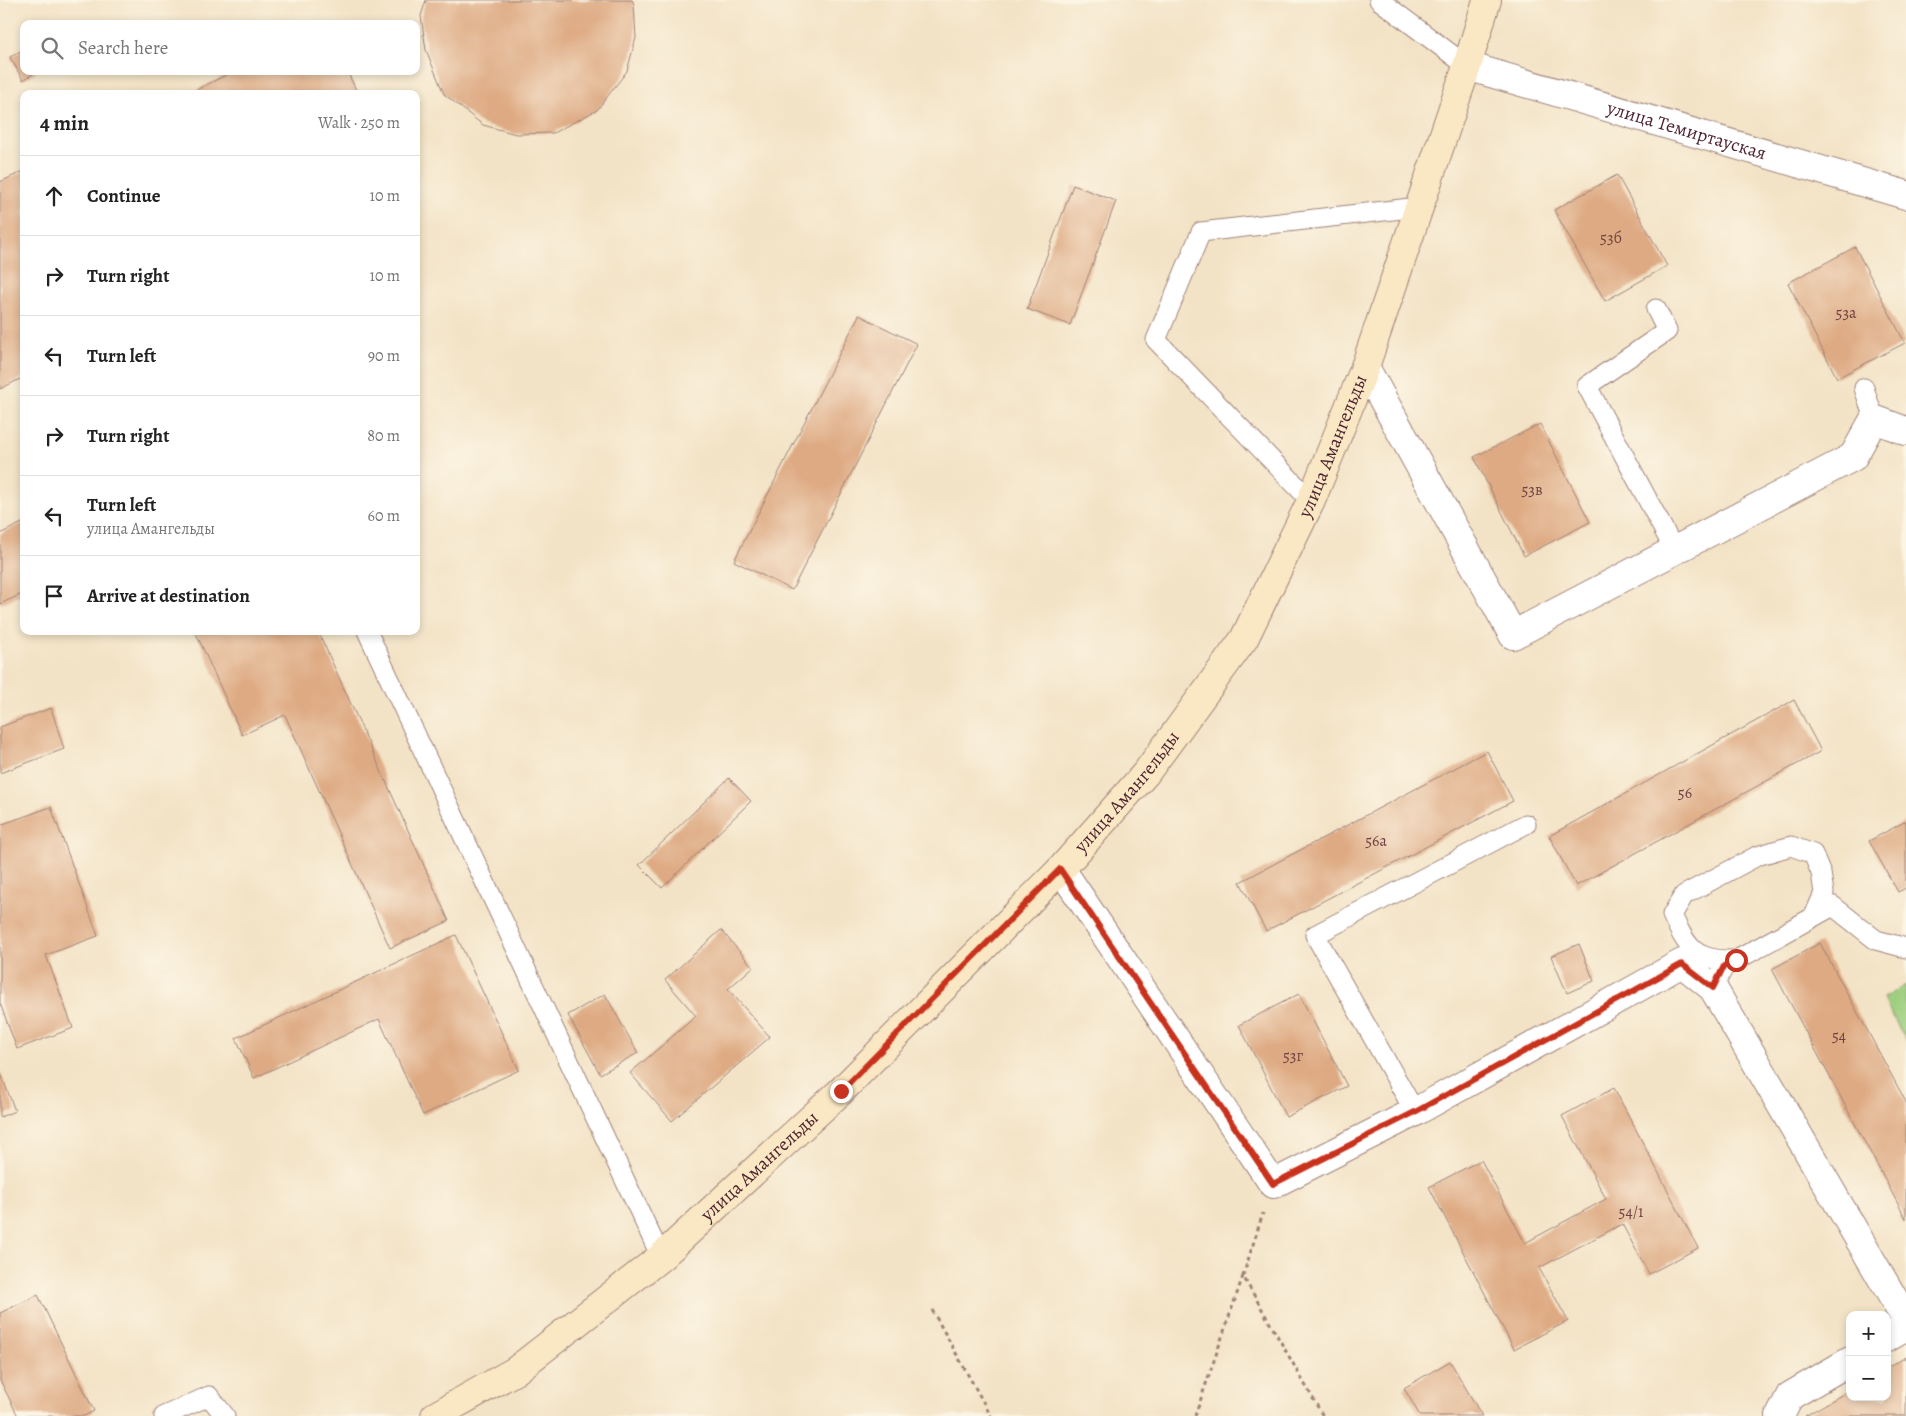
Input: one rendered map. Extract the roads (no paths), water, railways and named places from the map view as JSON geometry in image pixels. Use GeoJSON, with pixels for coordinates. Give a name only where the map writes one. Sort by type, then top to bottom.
{"type":"FeatureCollection","features":[{"type":"Feature","properties":{"kind":"street","name":"улица Амангельды"},"geometry":{"type":"LineString","coordinates":[[435,1416],[515,1371],[661,1257],[841,1091],[1060,869],[1146,773],[1244,639],[1311,501],[1365,367],[1467,66],[1487,0]]}},
{"type":"Feature","properties":{"kind":"street","name":"улица Темиртауская"},"geometry":{"type":"LineString","coordinates":[[1467,66],[1906,195]]}},
{"type":"Feature","properties":{"kind":"street"},"geometry":{"type":"LineString","coordinates":[[1365,367],[1513,635],[1852,457],[1874,419],[1906,431]]}},
{"type":"Feature","properties":{"kind":"street"},"geometry":{"type":"LineString","coordinates":[[1060,869],[1273,1184],[1415,1112],[1682,964],[1713,988],[1906,1320]]}},
{"type":"Feature","properties":{"kind":"street"},"geometry":{"type":"LineString","coordinates":[[1891,1336],[1906,1327]]}},
{"type":"Feature","properties":{"kind":"street"},"geometry":{"type":"LineString","coordinates":[[1780,1416],[1790,1396],[1846,1362]]}},
{"type":"Feature","properties":{"kind":"lane"},"geometry":{"type":"LineString","coordinates":[[1379,0],[1467,66]]}},
{"type":"Feature","properties":{"kind":"lane"},"geometry":{"type":"LineString","coordinates":[[1311,501],[1156,340],[1201,232],[1419,207]]}},
{"type":"Feature","properties":{"kind":"lane"},"geometry":{"type":"LineString","coordinates":[[1656,310],[1667,331],[1587,386],[1675,551]]}},
{"type":"Feature","properties":{"kind":"lane"},"geometry":{"type":"LineString","coordinates":[[1864,388],[1874,419]]}},
{"type":"Feature","properties":{"kind":"lane"},"geometry":{"type":"LineString","coordinates":[[369,635],[661,1257]]}},
{"type":"Feature","properties":{"kind":"lane"},"geometry":{"type":"LineString","coordinates":[[1415,1112],[1315,935],[1526,824]]}},
{"type":"Feature","properties":{"kind":"lane"},"geometry":{"type":"LineString","coordinates":[[1736,960],[1716,960],[1696,953],[1682,937],[1672,915],[1684,895],[1757,856],[1791,846],[1813,854],[1821,873],[1824,893],[1814,916]]}},
{"type":"Feature","properties":{"kind":"lane"},"geometry":{"type":"LineString","coordinates":[[1713,988],[1724,966],[1833,906],[1876,940],[1906,948]]}},
{"type":"Feature","properties":{"kind":"lane"},"geometry":{"type":"LineString","coordinates":[[164,1416],[209,1396],[225,1416]]}}]}
